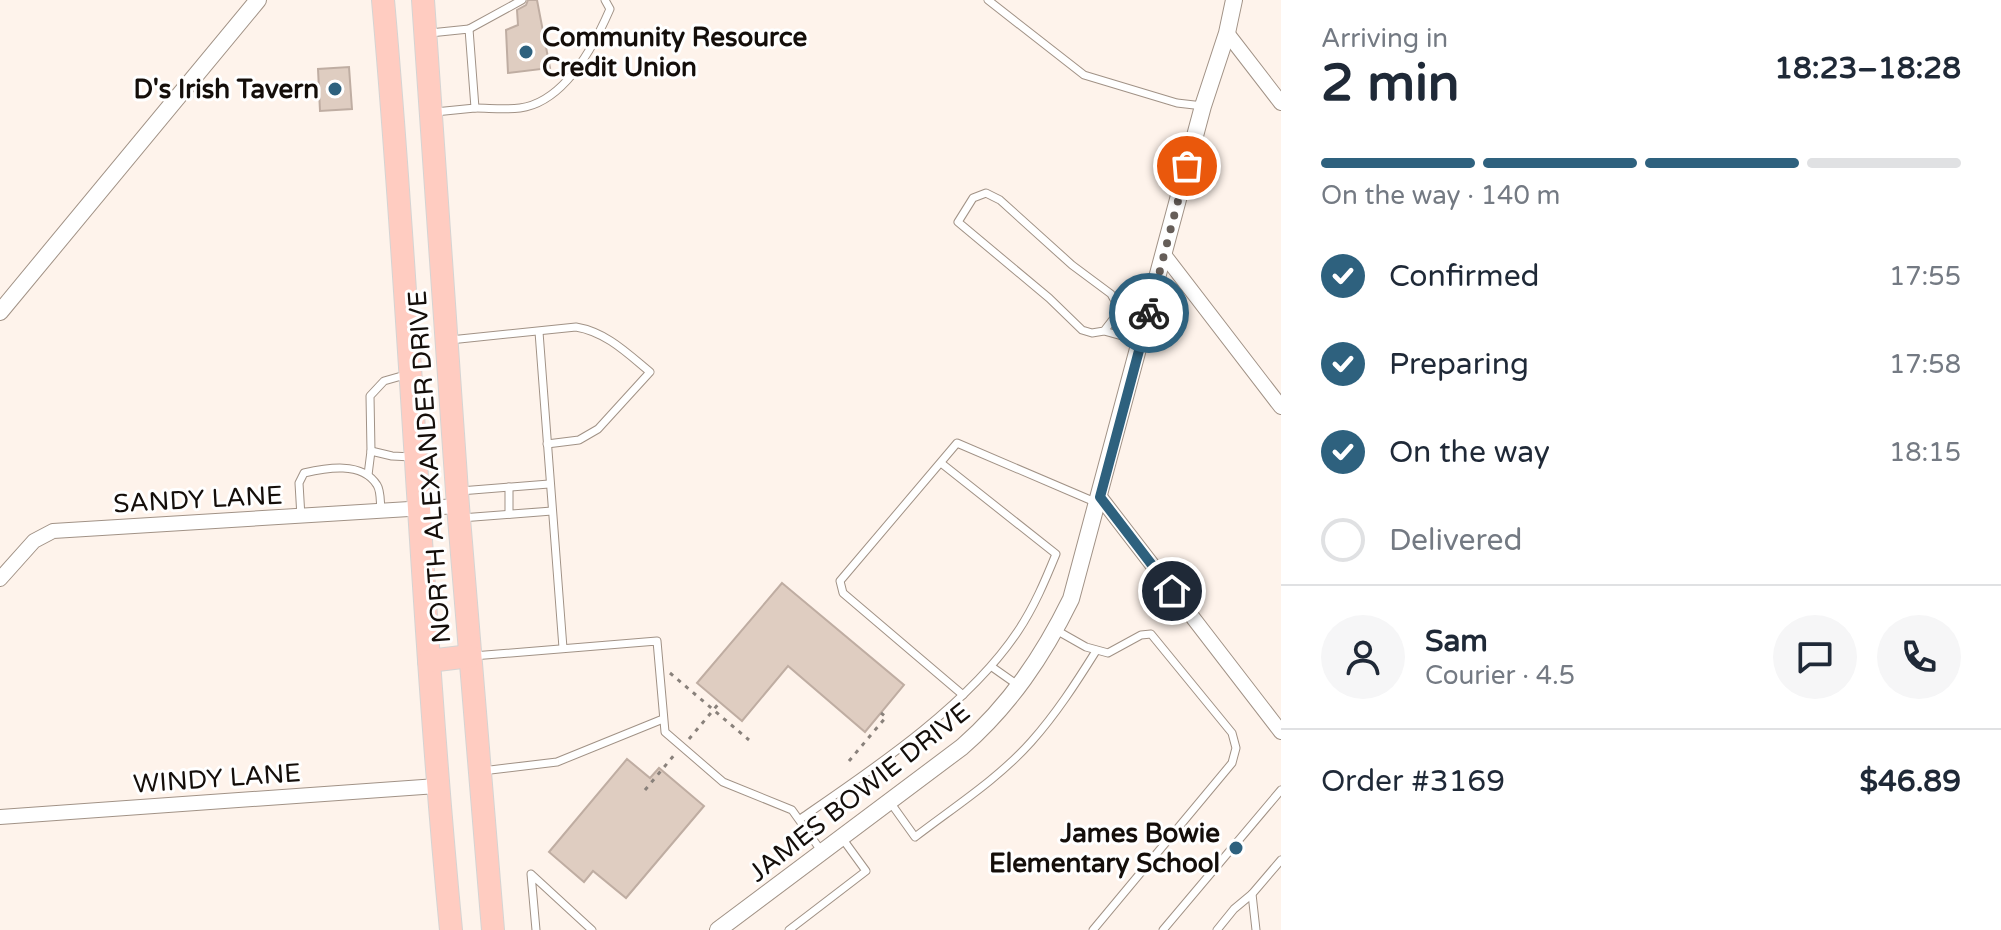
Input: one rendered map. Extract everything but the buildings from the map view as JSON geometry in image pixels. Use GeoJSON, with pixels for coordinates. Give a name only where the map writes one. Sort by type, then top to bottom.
{"type":"FeatureCollection","features":[{"type":"Feature","properties":{"kind":"main road","name":"NORTH ALEXANDER DRIVE"},"geometry":{"type":"LineString","coordinates":[[383,0],[437,786],[451,930]]}},
{"type":"Feature","properties":{"kind":"main road","name":"NORTH ALEXANDER DRIVE"},"geometry":{"type":"LineString","coordinates":[[423,0],[458,505],[493,930]]}},
{"type":"Feature","properties":{"kind":"main road"},"geometry":{"type":"LineString","coordinates":[[393,115],[432,113]]}},
{"type":"Feature","properties":{"kind":"main road"},"geometry":{"type":"LineString","coordinates":[[429,661],[470,656]]}},
{"type":"Feature","properties":{"kind":"street"},"geometry":{"type":"LineString","coordinates":[[0,312],[258,0]]}},
{"type":"Feature","properties":{"kind":"street","name":"JAMES BOWIE DRIVE"},"geometry":{"type":"LineString","coordinates":[[718,930],[990,723],[1020,687],[1056,630],[1071,599],[1099,500],[1234,0]]}},
{"type":"Feature","properties":{"kind":"street"},"geometry":{"type":"LineString","coordinates":[[1227,33],[1281,103]]}},
{"type":"Feature","properties":{"kind":"street"},"geometry":{"type":"LineString","coordinates":[[1165,256],[1281,407]]}},
{"type":"Feature","properties":{"kind":"street"},"geometry":{"type":"LineString","coordinates":[[1099,500],[1281,732]]}},
{"type":"Feature","properties":{"kind":"street","name":"SANDY LANE"},"geometry":{"type":"LineString","coordinates":[[0,579],[34,541],[53,531],[419,510],[458,505]]}},
{"type":"Feature","properties":{"kind":"street","name":"WINDY LANE"},"geometry":{"type":"LineString","coordinates":[[0,817],[437,786]]}},
{"type":"Feature","properties":{"kind":"lane"},"geometry":{"type":"LineString","coordinates":[[426,34],[469,29],[522,0]]}},
{"type":"Feature","properties":{"kind":"lane"},"geometry":{"type":"LineString","coordinates":[[432,113],[475,108],[521,108],[552,94],[574,71],[598,37],[610,9],[605,0]]}},
{"type":"Feature","properties":{"kind":"lane"},"geometry":{"type":"LineString","coordinates":[[988,0],[1084,75],[1177,103],[1203,106]]}},
{"type":"Feature","properties":{"kind":"lane"},"geometry":{"type":"LineString","coordinates":[[469,29],[475,108]]}},
{"type":"Feature","properties":{"kind":"lane"},"geometry":{"type":"LineString","coordinates":[[1104,331],[1114,318],[1115,301],[1107,289],[1072,265],[1000,200],[986,193],[973,198],[958,222],[1049,298],[1082,330],[1092,333],[1104,331],[1142,342]]}},
{"type":"Feature","properties":{"kind":"lane"},"geometry":{"type":"LineString","coordinates":[[448,340],[576,327],[594,331],[614,343],[650,372],[598,429],[579,440],[547,444]]}},
{"type":"Feature","properties":{"kind":"lane"},"geometry":{"type":"LineString","coordinates":[[539,332],[563,648]]}},
{"type":"Feature","properties":{"kind":"lane"},"geometry":{"type":"LineString","coordinates":[[368,475],[370,396],[384,381],[410,373]]}},
{"type":"Feature","properties":{"kind":"lane"},"geometry":{"type":"LineString","coordinates":[[963,695],[843,593],[840,585],[847,573],[957,443],[1099,500]]}},
{"type":"Feature","properties":{"kind":"lane"},"geometry":{"type":"LineString","coordinates":[[371,451],[415,457]]}},
{"type":"Feature","properties":{"kind":"lane"},"geometry":{"type":"LineString","coordinates":[[800,819],[865,774],[963,695],[992,667],[1032,610],[1056,554],[941,463]]}},
{"type":"Feature","properties":{"kind":"lane"},"geometry":{"type":"LineString","coordinates":[[301,517],[299,483],[304,473],[335,466],[368,475],[378,487],[382,512]]}},
{"type":"Feature","properties":{"kind":"lane"},"geometry":{"type":"LineString","coordinates":[[458,505],[509,487],[549,484]]}},
{"type":"Feature","properties":{"kind":"lane"},"geometry":{"type":"LineString","coordinates":[[509,487],[509,514]]}},
{"type":"Feature","properties":{"kind":"lane"},"geometry":{"type":"LineString","coordinates":[[458,505],[509,514],[552,511]]}},
{"type":"Feature","properties":{"kind":"lane"},"geometry":{"type":"LineString","coordinates":[[1056,630],[1096,651],[1108,653],[1141,635],[1151,634],[1232,733],[1236,748],[1232,763],[1093,930]]}},
{"type":"Feature","properties":{"kind":"lane"},"geometry":{"type":"LineString","coordinates":[[470,656],[657,641],[665,732],[723,782],[786,805],[800,819],[822,853]]}},
{"type":"Feature","properties":{"kind":"lane"},"geometry":{"type":"LineString","coordinates":[[890,802],[915,837],[1006,767],[1030,744],[1066,701],[1096,651]]}},
{"type":"Feature","properties":{"kind":"lane"},"geometry":{"type":"LineString","coordinates":[[992,667],[1020,687]]}},
{"type":"Feature","properties":{"kind":"lane"},"geometry":{"type":"LineString","coordinates":[[480,771],[557,762],[663,719]]}},
{"type":"Feature","properties":{"kind":"lane"},"geometry":{"type":"LineString","coordinates":[[1163,930],[1281,790]]}},
{"type":"Feature","properties":{"kind":"lane"},"geometry":{"type":"LineString","coordinates":[[789,930],[866,871],[842,838]]}},
{"type":"Feature","properties":{"kind":"lane"},"geometry":{"type":"LineString","coordinates":[[1217,930],[1281,860]]}},
{"type":"Feature","properties":{"kind":"lane"},"geometry":{"type":"LineString","coordinates":[[536,930],[531,874],[592,930]]}},
{"type":"Feature","properties":{"kind":"lane"},"geometry":{"type":"LineString","coordinates":[[1252,894],[1256,930]]}},
{"type":"Feature","properties":{"kind":"path"},"geometry":{"type":"LineString","coordinates":[[670,673],[749,740]]}},
{"type":"Feature","properties":{"kind":"path"},"geometry":{"type":"LineString","coordinates":[[688,739],[720,702]]}},
{"type":"Feature","properties":{"kind":"path"},"geometry":{"type":"LineString","coordinates":[[849,761],[886,717],[881,713]]}},
{"type":"Feature","properties":{"kind":"path"},"geometry":{"type":"LineString","coordinates":[[645,790],[675,754]]}},
{"type":"Feature","properties":{"kind":"way so far"},"geometry":{"type":"LineString","coordinates":[[1149,313],[1187,166]]}},
{"type":"Feature","properties":{"kind":"place","name":"Community Resource Credit Union"},"geometry":{"type":"Point","coordinates":[526,52]}},
{"type":"Feature","properties":{"kind":"place","name":"D's Irish Tavern"},"geometry":{"type":"Point","coordinates":[335,89]}},
{"type":"Feature","properties":{"kind":"place","name":"James Bowie Elementary School"},"geometry":{"type":"Point","coordinates":[1236,848]}},
{"type":"Feature","properties":{"kind":"route"},"geometry":{"type":"LineString","coordinates":[[1149,313],[1100,497],[1172,591]]}}]}
